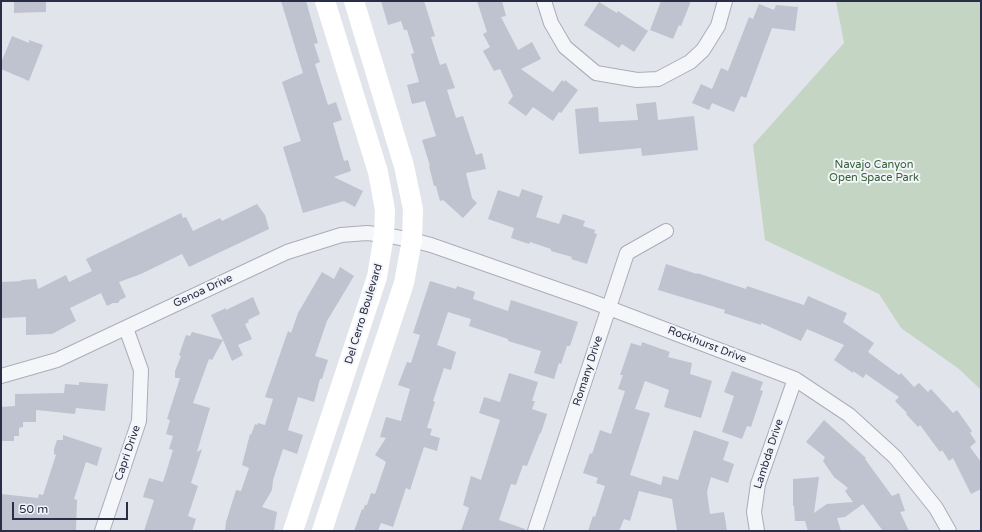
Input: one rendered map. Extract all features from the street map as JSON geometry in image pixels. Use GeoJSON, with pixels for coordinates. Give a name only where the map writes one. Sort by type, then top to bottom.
{"type":"FeatureCollection","features":[{"type":"Feature","properties":{"kind":"street","name":"Del Cerro Boulevard"},"geometry":{"type":"LineString","coordinates":[[293,531],[377,276],[384,235],[385,210],[378,172],[325,1]]}},
{"type":"Feature","properties":{"kind":"street"},"geometry":{"type":"LineString","coordinates":[[322,531],[404,283],[412,240],[412,209],[404,166],[354,1]]}},
{"type":"Feature","properties":{"kind":"street"},"geometry":{"type":"LineString","coordinates":[[544,1],[551,23],[565,47],[596,73],[637,80],[658,79],[690,62],[703,50],[718,26],[725,1]]}},
{"type":"Feature","properties":{"kind":"street","name":"Romany Drive"},"geometry":{"type":"LineString","coordinates":[[535,531],[628,253],[666,231]]}},
{"type":"Feature","properties":{"kind":"street","name":"Genoa Drive"},"geometry":{"type":"LineString","coordinates":[[1,376],[57,360],[287,252],[341,235],[384,235],[412,240]]}},
{"type":"Feature","properties":{"kind":"street","name":"Rockhurst Drive"},"geometry":{"type":"LineString","coordinates":[[412,240],[431,245],[609,308],[795,379],[849,415],[895,458],[936,508],[949,531]]}},
{"type":"Feature","properties":{"kind":"street","name":"Capri Drive"},"geometry":{"type":"LineString","coordinates":[[102,531],[139,420],[141,370],[126,328]]}},
{"type":"Feature","properties":{"kind":"street","name":"Lambda Drive"},"geometry":{"type":"LineString","coordinates":[[757,531],[754,512],[758,484],[795,379]]}},
{"type":"Feature","properties":{"kind":"green space","name":"Navajo Canyon Open Space Park"},"geometry":{"type":"Polygon","coordinates":[[[836,1],[981,1],[981,390],[959,369],[901,328],[879,294],[765,240],[753,145],[844,43],[836,1]]]}},
{"type":"Feature","properties":{"kind":"building"},"geometry":{"type":"Polygon","coordinates":[[[14,1],[46,1],[46,12],[14,13],[14,1]]]}},
{"type":"Feature","properties":{"kind":"building"},"geometry":{"type":"Polygon","coordinates":[[[281,1],[306,1],[318,43],[314,44],[320,62],[315,64],[328,105],[336,102],[342,120],[333,123],[344,161],[348,160],[351,171],[334,177],[363,191],[355,207],[344,201],[303,213],[283,147],[301,141],[282,82],[303,73],[281,1]]]}},
{"type":"Feature","properties":{"kind":"building"},"geometry":{"type":"Polygon","coordinates":[[[381,1],[424,1],[435,36],[431,37],[440,65],[446,63],[455,88],[447,90],[456,118],[463,116],[476,155],[482,153],[486,169],[466,173],[472,198],[477,203],[463,218],[443,200],[440,201],[436,186],[434,186],[422,140],[436,136],[425,101],[412,104],[407,85],[419,82],[411,54],[414,53],[407,30],[404,30],[401,21],[388,25],[381,1]]]}},
{"type":"Feature","properties":{"kind":"building"},"geometry":{"type":"Polygon","coordinates":[[[477,1],[502,1],[506,16],[501,17],[518,50],[532,42],[541,59],[521,69],[553,92],[562,80],[564,82],[565,80],[578,90],[561,113],[559,112],[553,121],[533,107],[526,116],[508,103],[513,96],[500,69],[494,71],[483,51],[490,47],[483,34],[487,32],[477,1]]]}},
{"type":"Feature","properties":{"kind":"building"},"geometry":{"type":"Polygon","coordinates":[[[661,1],[691,1],[681,26],[679,25],[673,39],[650,30],[661,1]]]}},
{"type":"Feature","properties":{"kind":"building"},"geometry":{"type":"Polygon","coordinates":[[[599,2],[617,13],[618,11],[648,31],[634,52],[622,44],[619,48],[584,25],[599,2]]]}},
{"type":"Feature","properties":{"kind":"building"},"geometry":{"type":"Polygon","coordinates":[[[759,4],[774,10],[776,5],[798,7],[795,31],[772,28],[746,98],[741,96],[734,112],[712,103],[709,110],[692,103],[701,84],[712,89],[721,68],[728,71],[749,17],[753,19],[759,4]]]}},
{"type":"Feature","properties":{"kind":"building"},"geometry":{"type":"Polygon","coordinates":[[[12,36],[29,43],[29,40],[43,45],[29,81],[1,69],[1,63],[12,36]]]}},
{"type":"Feature","properties":{"kind":"building"},"geometry":{"type":"Polygon","coordinates":[[[656,102],[658,120],[694,116],[698,150],[642,156],[641,148],[579,154],[575,109],[598,107],[599,122],[638,120],[636,104],[656,102]]]}},
{"type":"Feature","properties":{"kind":"building"},"geometry":{"type":"Polygon","coordinates":[[[522,189],[543,196],[536,217],[559,224],[563,214],[585,221],[583,226],[595,230],[594,233],[597,234],[587,264],[571,259],[572,257],[551,251],[551,249],[511,238],[514,228],[488,219],[498,190],[519,197],[522,189]]]}},
{"type":"Feature","properties":{"kind":"building"},"geometry":{"type":"Polygon","coordinates":[[[257,204],[265,215],[269,229],[189,267],[182,254],[141,274],[119,282],[126,297],[118,303],[113,303],[107,306],[101,293],[70,308],[76,321],[52,334],[26,335],[26,317],[1,318],[1,282],[36,279],[38,289],[66,275],[69,282],[92,271],[86,259],[181,213],[183,218],[186,217],[193,231],[220,218],[222,221],[257,204]]]}},
{"type":"Feature","properties":{"kind":"building"},"geometry":{"type":"Polygon","coordinates":[[[666,264],[746,289],[747,286],[804,305],[808,296],[847,313],[843,322],[874,343],[868,352],[899,375],[901,373],[914,387],[919,383],[928,392],[931,389],[953,413],[957,410],[972,431],[970,433],[976,442],[970,447],[981,462],[981,489],[971,494],[953,458],[949,461],[942,450],[940,452],[920,425],[918,427],[906,414],[907,413],[895,401],[899,397],[866,374],[863,378],[834,360],[844,345],[807,329],[801,341],[761,323],[761,325],[724,313],[725,310],[658,290],[666,264]]]}},
{"type":"Feature","properties":{"kind":"building"},"geometry":{"type":"Polygon","coordinates":[[[340,267],[354,276],[327,321],[315,356],[328,360],[322,379],[320,379],[314,402],[298,397],[288,430],[303,435],[297,454],[283,449],[273,480],[272,490],[262,507],[277,512],[274,531],[225,531],[226,522],[236,490],[241,491],[249,468],[242,465],[250,434],[251,435],[255,424],[257,425],[258,423],[265,425],[273,399],[265,397],[288,331],[291,333],[298,313],[322,272],[334,279],[340,267]]]}},
{"type":"Feature","properties":{"kind":"building"},"geometry":{"type":"Polygon","coordinates":[[[430,281],[456,289],[457,286],[475,292],[473,299],[508,311],[511,300],[578,322],[570,346],[567,346],[561,364],[559,363],[554,379],[534,373],[541,351],[508,341],[508,339],[469,326],[471,319],[448,312],[437,345],[456,352],[451,370],[444,368],[433,401],[435,402],[427,428],[432,429],[430,435],[440,438],[437,451],[424,447],[410,490],[406,488],[393,527],[381,523],[378,531],[354,531],[362,509],[363,510],[365,505],[367,505],[371,493],[375,494],[386,462],[375,455],[386,438],[380,437],[386,417],[401,421],[410,389],[398,385],[407,362],[411,363],[420,335],[413,333],[430,281]]]}},
{"type":"Feature","properties":{"kind":"building"},"geometry":{"type":"Polygon","coordinates":[[[253,297],[260,314],[248,320],[249,322],[245,324],[252,339],[238,345],[243,355],[232,361],[211,315],[226,308],[226,310],[253,297]]]}},
{"type":"Feature","properties":{"kind":"building"},"geometry":{"type":"Polygon","coordinates":[[[192,332],[223,340],[212,360],[209,359],[193,403],[210,408],[197,452],[202,449],[191,483],[198,486],[188,516],[196,519],[192,531],[144,531],[154,500],[143,497],[149,478],[163,482],[173,450],[169,449],[173,436],[166,434],[170,420],[167,419],[180,378],[175,378],[175,371],[181,356],[179,355],[186,335],[190,336],[192,332]]]}},
{"type":"Feature","properties":{"kind":"building"},"geometry":{"type":"Polygon","coordinates":[[[642,342],[670,352],[668,357],[692,363],[690,374],[712,381],[701,418],[664,407],[669,390],[645,381],[635,409],[650,413],[630,475],[661,485],[663,476],[678,480],[694,430],[729,442],[723,460],[734,464],[728,483],[711,477],[707,492],[710,514],[724,512],[727,531],[677,531],[672,499],[639,491],[630,521],[624,519],[619,531],[588,531],[593,516],[595,517],[605,486],[596,483],[598,478],[583,473],[590,453],[592,454],[600,430],[611,434],[625,391],[618,389],[623,375],[620,375],[631,343],[641,346],[642,342]]]}},
{"type":"Feature","properties":{"kind":"building"},"geometry":{"type":"Polygon","coordinates":[[[732,371],[763,382],[760,390],[763,391],[751,427],[747,426],[742,439],[722,432],[734,396],[724,392],[732,371]]]}},
{"type":"Feature","properties":{"kind":"building"},"geometry":{"type":"Polygon","coordinates":[[[509,373],[538,382],[532,401],[535,401],[532,409],[547,414],[541,433],[527,466],[523,465],[516,485],[511,484],[499,520],[525,529],[525,531],[461,531],[469,508],[463,505],[471,476],[481,480],[500,420],[479,413],[484,397],[500,402],[509,373]]]}},
{"type":"Feature","properties":{"kind":"building"},"geometry":{"type":"Polygon","coordinates":[[[79,382],[108,384],[105,411],[76,408],[75,414],[36,410],[36,422],[23,422],[23,427],[19,428],[19,436],[14,436],[14,441],[1,441],[1,407],[15,406],[15,394],[64,393],[65,384],[79,385],[79,382]]]}},
{"type":"Feature","properties":{"kind":"building"},"geometry":{"type":"Polygon","coordinates":[[[824,420],[866,458],[865,459],[892,496],[899,493],[905,511],[900,512],[909,531],[883,531],[863,504],[845,517],[837,518],[841,531],[808,531],[805,521],[795,521],[793,506],[793,479],[819,477],[814,513],[827,504],[853,502],[845,491],[848,488],[834,477],[823,461],[825,457],[806,442],[824,420]]]}},
{"type":"Feature","properties":{"kind":"building"},"geometry":{"type":"Polygon","coordinates":[[[63,435],[102,448],[97,466],[86,462],[74,499],[77,500],[76,531],[1,531],[1,494],[38,498],[39,494],[43,495],[56,455],[54,454],[54,449],[57,440],[63,440],[63,435]]]}}]}
